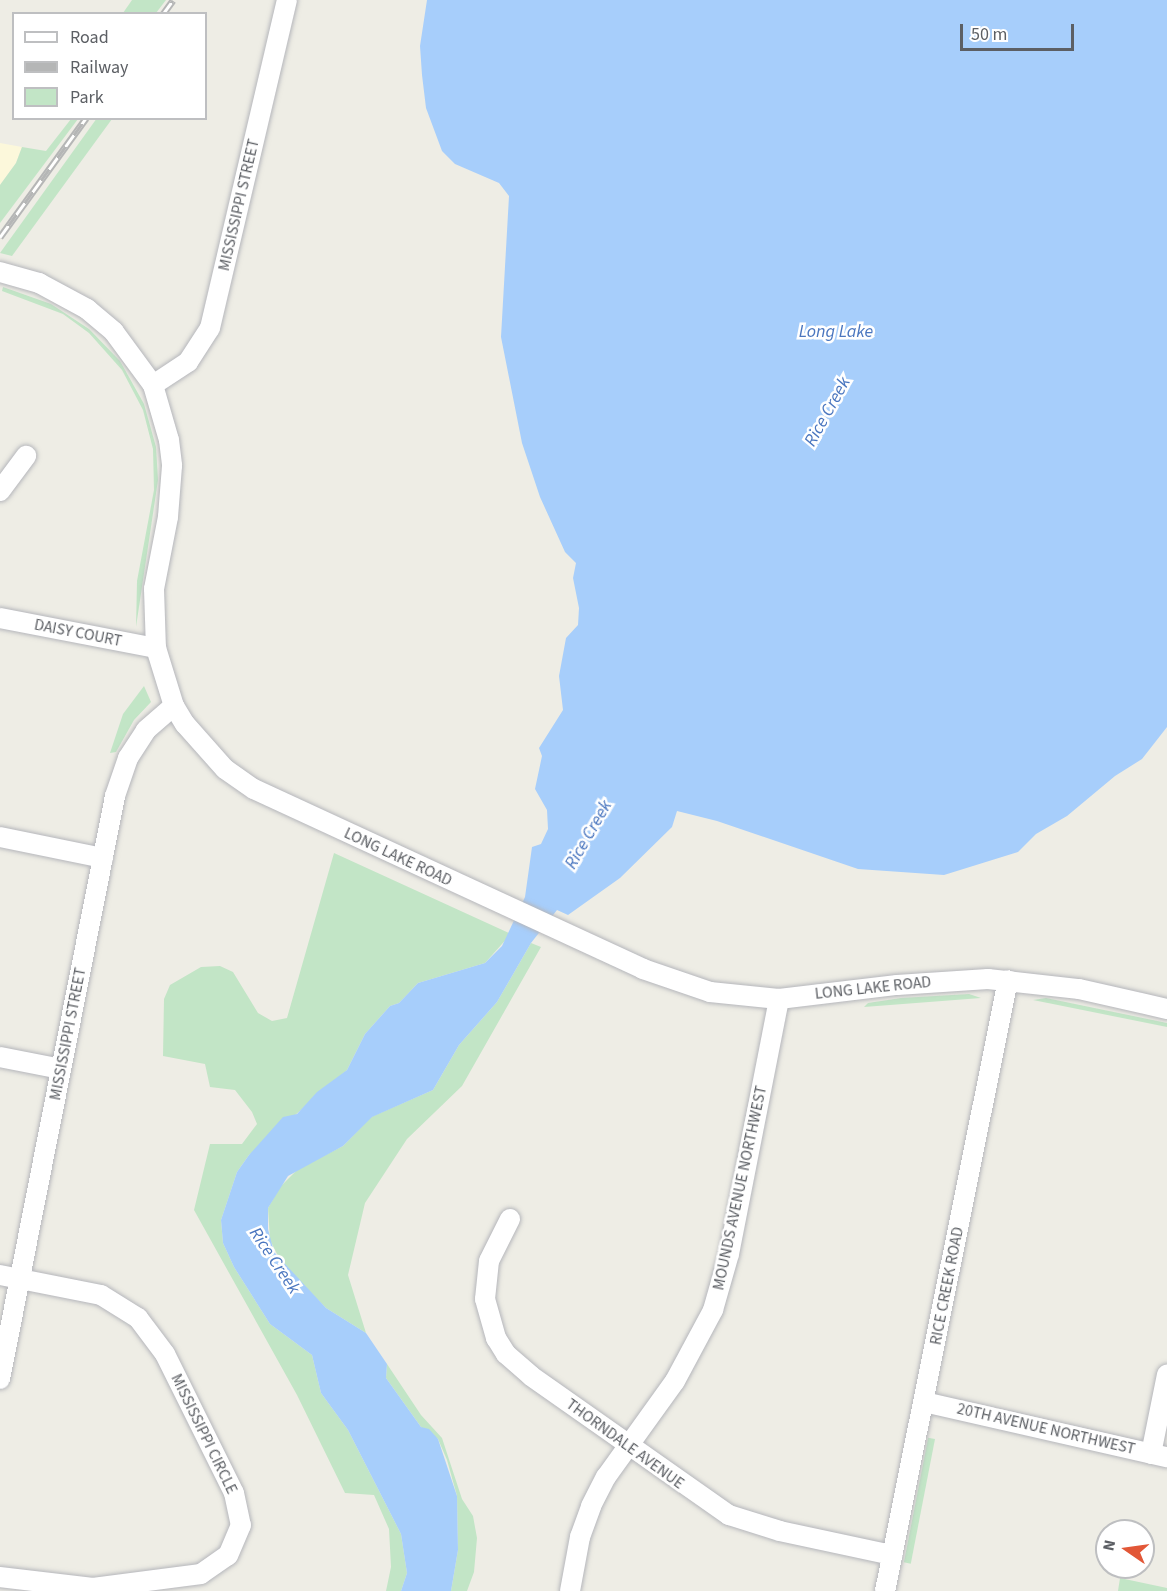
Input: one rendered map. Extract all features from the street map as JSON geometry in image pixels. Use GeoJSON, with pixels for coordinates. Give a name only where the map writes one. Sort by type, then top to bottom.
{"type":"FeatureCollection","features":[{"type":"Feature","properties":{"kind":"street","name":"MISSISSIPPI STREET"},"geometry":{"type":"LineString","coordinates":[[153,385],[188,363],[210,328],[287,0]]}},
{"type":"Feature","properties":{"kind":"street","name":"LONG LAKE ROAD"},"geometry":{"type":"LineString","coordinates":[[0,272],[39,282],[94,315],[114,332],[153,385],[170,440],[172,466],[169,509],[154,589],[156,648],[174,706],[201,744],[254,789],[504,906],[684,985],[738,997],[779,999],[942,981],[1008,980],[1079,989],[1167,1009]]}},
{"type":"Feature","properties":{"kind":"street"},"geometry":{"type":"LineString","coordinates":[[0,491],[26,456]]}},
{"type":"Feature","properties":{"kind":"street","name":"DAISY COURT"},"geometry":{"type":"LineString","coordinates":[[0,618],[156,648]]}},
{"type":"Feature","properties":{"kind":"street","name":"MISSISSIPPI STREET"},"geometry":{"type":"LineString","coordinates":[[0,1379],[115,796],[128,758],[146,730],[174,706]]}},
{"type":"Feature","properties":{"kind":"street"},"geometry":{"type":"LineString","coordinates":[[0,837],[103,858]]}},
{"type":"Feature","properties":{"kind":"street","name":"RICE CREEK ROAD"},"geometry":{"type":"LineString","coordinates":[[885,1591],[1008,980]]}},
{"type":"Feature","properties":{"kind":"street","name":"MOUNDS AVENUE NORTHWEST"},"geometry":{"type":"LineString","coordinates":[[570,1591],[580,1537],[591,1506],[606,1477],[629,1448],[681,1372],[713,1310],[729,1254],[779,999]]}},
{"type":"Feature","properties":{"kind":"street"},"geometry":{"type":"LineString","coordinates":[[0,1057],[61,1069]]}},
{"type":"Feature","properties":{"kind":"street","name":"THORNDALE AVENUE"},"geometry":{"type":"LineString","coordinates":[[510,1219],[496,1240],[485,1281],[488,1316],[496,1338],[506,1353],[531,1376],[629,1448],[729,1515],[780,1531],[892,1555]]}},
{"type":"Feature","properties":{"kind":"street"},"geometry":{"type":"LineString","coordinates":[[0,1275],[20,1279]]}},
{"type":"Feature","properties":{"kind":"street","name":"MISSISSIPPI CIRCLE"},"geometry":{"type":"LineString","coordinates":[[0,1577],[93,1588],[201,1574],[228,1555],[241,1525],[234,1492],[153,1335],[121,1305],[101,1295],[20,1279]]}},
{"type":"Feature","properties":{"kind":"street"},"geometry":{"type":"LineString","coordinates":[[1159,1456],[1167,1375]]}},
{"type":"Feature","properties":{"kind":"street","name":"20TH AVENUE NORTHWEST"},"geometry":{"type":"LineString","coordinates":[[924,1402],[1159,1456]]}},
{"type":"Feature","properties":{"kind":"shaded area"},"geometry":{"type":"Polygon","coordinates":[[[0,143],[22,147],[16,163],[0,185],[0,143]]]}},
{"type":"Feature","properties":{"kind":"green space"},"geometry":{"type":"Polygon","coordinates":[[[132,0],[166,0],[157,12],[124,12],[132,0]]]}},
{"type":"Feature","properties":{"kind":"green space"},"geometry":{"type":"Polygon","coordinates":[[[70,120],[77,120],[0,223],[0,185],[16,163],[22,147],[46,151],[70,120]]]}},
{"type":"Feature","properties":{"kind":"green space"},"geometry":{"type":"Polygon","coordinates":[[[96,120],[111,120],[12,256],[0,253],[96,120]]]}},
{"type":"Feature","properties":{"kind":"green space"},"geometry":{"type":"Polygon","coordinates":[[[3,287],[51,304],[89,329],[120,361],[144,404],[156,447],[158,480],[136,627],[137,581],[154,490],[153,449],[143,410],[122,370],[89,333],[63,314],[2,291],[3,287]]]}},
{"type":"Feature","properties":{"kind":"green space"},"geometry":{"type":"Polygon","coordinates":[[[144,686],[151,702],[134,720],[116,752],[110,753],[123,714],[144,686]]]}},
{"type":"Feature","properties":{"kind":"green space"},"geometry":{"type":"Polygon","coordinates":[[[334,853],[511,934],[485,963],[418,983],[399,1003],[390,1006],[365,1034],[347,1070],[249,1155],[237,1172],[221,1220],[223,1243],[234,1267],[270,1324],[312,1355],[321,1393],[348,1430],[401,1534],[407,1573],[401,1591],[386,1591],[391,1567],[389,1529],[374,1495],[345,1493],[297,1395],[194,1210],[210,1144],[242,1144],[257,1124],[252,1112],[235,1090],[210,1087],[205,1064],[163,1056],[164,999],[170,985],[201,967],[220,966],[233,972],[258,1013],[272,1021],[287,1018],[334,853]]]}},
{"type":"Feature","properties":{"kind":"green space"},"geometry":{"type":"Polygon","coordinates":[[[531,943],[541,947],[462,1086],[407,1139],[365,1203],[348,1275],[366,1333],[326,1308],[281,1262],[270,1240],[268,1208],[280,1187],[298,1169],[343,1146],[371,1117],[433,1090],[459,1045],[497,1002],[531,943]]]}},
{"type":"Feature","properties":{"kind":"green space"},"geometry":{"type":"Polygon","coordinates":[[[969,994],[981,998],[864,1007],[868,1003],[901,998],[969,994]]]}},
{"type":"Feature","properties":{"kind":"green space"},"geometry":{"type":"Polygon","coordinates":[[[1046,998],[1167,1023],[1167,1027],[1033,1000],[1046,998]]]}},
{"type":"Feature","properties":{"kind":"green space"},"geometry":{"type":"Polygon","coordinates":[[[387,1364],[421,1415],[442,1438],[462,1499],[473,1516],[477,1538],[474,1572],[467,1591],[451,1591],[458,1550],[457,1496],[447,1460],[438,1439],[421,1427],[386,1378],[387,1364]]]}},
{"type":"Feature","properties":{"kind":"green space"},"geometry":{"type":"Polygon","coordinates":[[[928,1438],[935,1439],[911,1564],[904,1562],[928,1438]]]}},
{"type":"Feature","properties":{"kind":"green space"},"geometry":{"type":"Polygon","coordinates":[[[1120,1579],[1167,1588],[1167,1591],[1118,1591],[1120,1579]]]}},
{"type":"Feature","properties":{"kind":"water","name":"Long Lake"},"geometry":{"type":"Polygon","coordinates":[[[427,0],[1167,0],[1167,727],[1142,759],[1115,776],[1067,816],[1036,834],[1018,852],[944,875],[858,869],[717,821],[677,811],[672,827],[620,878],[568,915],[557,910],[531,943],[497,1002],[459,1045],[433,1090],[372,1117],[343,1146],[288,1176],[268,1208],[268,1229],[274,1252],[326,1308],[366,1333],[387,1364],[386,1378],[421,1427],[429,1429],[438,1439],[457,1496],[458,1550],[451,1591],[401,1591],[407,1573],[401,1534],[348,1430],[321,1393],[312,1355],[270,1324],[234,1267],[223,1243],[221,1220],[237,1172],[249,1155],[283,1117],[297,1114],[317,1092],[347,1070],[365,1034],[390,1006],[399,1003],[418,983],[485,963],[502,946],[525,897],[532,847],[541,844],[548,829],[547,810],[535,789],[542,756],[539,748],[563,710],[559,676],[566,638],[578,625],[579,608],[573,578],[576,563],[565,552],[540,497],[522,443],[501,337],[509,196],[499,183],[455,164],[442,151],[426,108],[422,75],[420,46],[427,0]]]}},
{"type":"Feature","properties":{"kind":"railway"},"geometry":{"type":"LineString","coordinates":[[164,12],[173,0]]}},
{"type":"Feature","properties":{"kind":"railway"},"geometry":{"type":"LineString","coordinates":[[0,237],[85,120]]}},
{"type":"Feature","properties":{"kind":"water label","name":"Rice Creek"},"geometry":{"type":"Point","coordinates":[828,412]}},
{"type":"Feature","properties":{"kind":"water label","name":"Rice Creek"},"geometry":{"type":"Point","coordinates":[589,835]}},
{"type":"Feature","properties":{"kind":"water label","name":"Rice Creek"},"geometry":{"type":"Point","coordinates":[274,1261]}}]}
